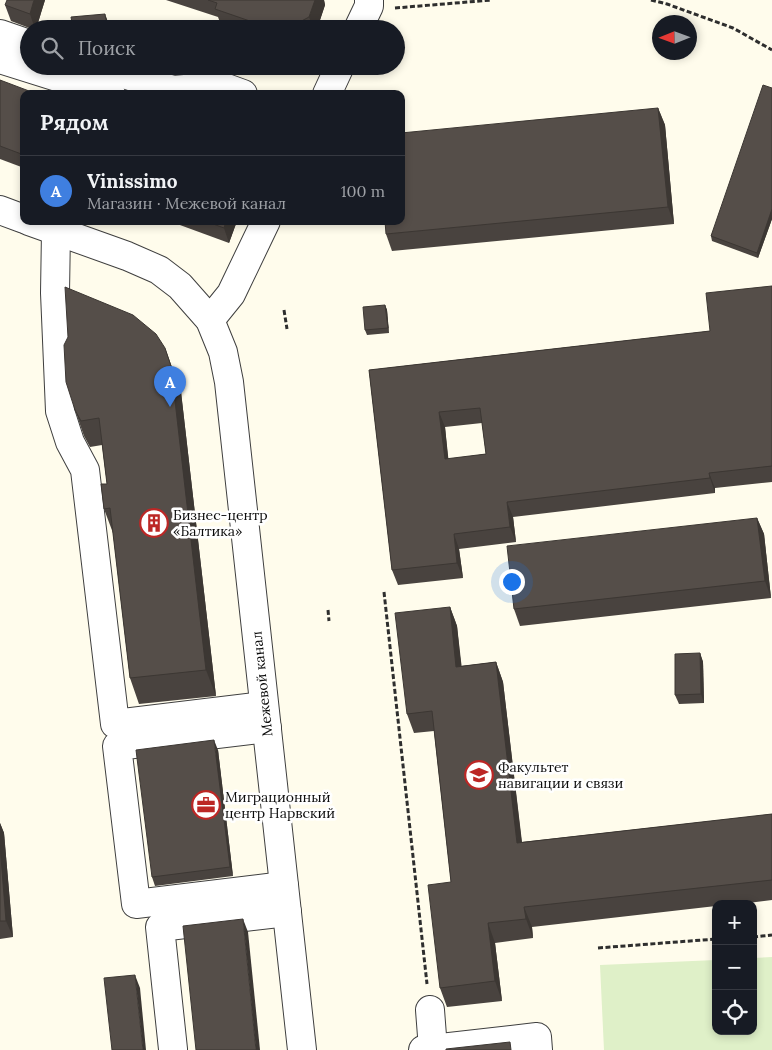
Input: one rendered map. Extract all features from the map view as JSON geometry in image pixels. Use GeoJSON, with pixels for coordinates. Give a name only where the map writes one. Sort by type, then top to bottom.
{"type":"FeatureCollection","features":[{"type":"Feature","properties":{"kind":"street"},"geometry":{"type":"LineString","coordinates":[[0,34],[20,41]]}},
{"type":"Feature","properties":{"kind":"street"},"geometry":{"type":"LineString","coordinates":[[0,59],[20,67]]}},
{"type":"Feature","properties":{"kind":"street"},"geometry":{"type":"LineString","coordinates":[[41,75],[76,89]]}},
{"type":"Feature","properties":{"kind":"street"},"geometry":{"type":"LineString","coordinates":[[127,75],[173,90],[221,86],[232,90]]}},
{"type":"Feature","properties":{"kind":"street"},"geometry":{"type":"LineString","coordinates":[[329,90],[336,75]]}},
{"type":"Feature","properties":{"kind":"street"},"geometry":{"type":"LineString","coordinates":[[0,210],[20,218]]}},
{"type":"Feature","properties":{"kind":"street","name":"Межевой канал"},"geometry":{"type":"LineString","coordinates":[[40,225],[159,270],[180,286],[210,320],[223,352],[229,382],[302,1050]]}},
{"type":"Feature","properties":{"kind":"street"},"geometry":{"type":"LineString","coordinates":[[210,320],[231,294],[264,225]]}},
{"type":"Feature","properties":{"kind":"street"},"geometry":{"type":"LineString","coordinates":[[56,231],[55,293],[60,411],[70,442],[85,470],[115,724],[266,717]]}},
{"type":"Feature","properties":{"kind":"street"},"geometry":{"type":"LineString","coordinates":[[266,717],[117,746],[136,904],[286,899]]}},
{"type":"Feature","properties":{"kind":"street"},"geometry":{"type":"LineString","coordinates":[[173,1049],[160,927],[286,899]]}},
{"type":"Feature","properties":{"kind":"street"},"geometry":{"type":"LineString","coordinates":[[430,1010],[428,1049],[537,1037],[538,1050]]}},
{"type":"Feature","properties":{"kind":"path"},"geometry":{"type":"LineString","coordinates":[[369,9],[492,0]]}},
{"type":"Feature","properties":{"kind":"path"},"geometry":{"type":"LineString","coordinates":[[651,0],[733,28],[772,50]]}},
{"type":"Feature","properties":{"kind":"path"},"geometry":{"type":"LineString","coordinates":[[284,310],[287,329]]}},
{"type":"Feature","properties":{"kind":"path"},"geometry":{"type":"LineString","coordinates":[[384,592],[430,1010]]}},
{"type":"Feature","properties":{"kind":"path"},"geometry":{"type":"LineString","coordinates":[[328,610],[330,621]]}},
{"type":"Feature","properties":{"kind":"path"},"geometry":{"type":"LineString","coordinates":[[757,937],[772,935]]}},
{"type":"Feature","properties":{"kind":"path"},"geometry":{"type":"LineString","coordinates":[[598,948],[712,939]]}},
{"type":"Feature","properties":{"kind":"green space"},"geometry":{"type":"Polygon","coordinates":[[[772,957],[772,1050],[604,1050],[600,965],[712,960],[712,1035],[757,1035],[757,958],[772,957]]]}},
{"type":"Feature","properties":{"kind":"building"},"geometry":{"type":"Polygon","coordinates":[[[7,0],[34,0],[30,14],[5,5],[7,0]]]}},
{"type":"Feature","properties":{"kind":"building"},"geometry":{"type":"Polygon","coordinates":[[[208,0],[315,0],[309,17],[303,20],[247,20],[215,9],[217,3],[208,0]]]}},
{"type":"Feature","properties":{"kind":"building"},"geometry":{"type":"Polygon","coordinates":[[[105,14],[106,20],[72,20],[71,17],[105,14]]]}},
{"type":"Feature","properties":{"kind":"building"},"geometry":{"type":"Polygon","coordinates":[[[0,80],[26,90],[20,90],[20,154],[0,146],[0,80]]]}},
{"type":"Feature","properties":{"kind":"building"},"geometry":{"type":"Polygon","coordinates":[[[763,85],[772,88],[772,209],[757,253],[711,236],[763,85]]]}},
{"type":"Feature","properties":{"kind":"building"},"geometry":{"type":"Polygon","coordinates":[[[658,108],[668,207],[386,234],[385,225],[405,225],[405,133],[658,108]]]}},
{"type":"Feature","properties":{"kind":"building"},"geometry":{"type":"Polygon","coordinates":[[[772,286],[772,466],[709,473],[710,478],[507,502],[510,527],[454,534],[457,563],[392,570],[369,370],[710,331],[706,293],[772,286]],[[480,408],[439,412],[445,459],[486,454],[480,408]]]}},
{"type":"Feature","properties":{"kind":"building","name":"Бизнес-центр «Балтика»"},"geometry":{"type":"Polygon","coordinates":[[[65,287],[133,315],[156,334],[165,348],[171,366],[206,670],[130,678],[110,508],[104,509],[101,484],[107,484],[99,418],[81,421],[75,410],[66,382],[64,345],[68,337],[65,287]]]}},
{"type":"Feature","properties":{"kind":"building"},"geometry":{"type":"Polygon","coordinates":[[[385,305],[388,328],[365,330],[363,307],[385,305]]]}},
{"type":"Feature","properties":{"kind":"building"},"geometry":{"type":"Polygon","coordinates":[[[757,518],[765,581],[514,609],[507,546],[757,518]]]}},
{"type":"Feature","properties":{"kind":"building"},"geometry":{"type":"Polygon","coordinates":[[[450,607],[456,667],[496,662],[517,843],[772,814],[772,880],[524,907],[526,919],[488,923],[495,981],[440,988],[428,885],[451,882],[432,711],[407,714],[395,613],[450,607]]]}},
{"type":"Feature","properties":{"kind":"building"},"geometry":{"type":"Polygon","coordinates":[[[700,653],[701,694],[675,695],[675,654],[700,653]]]}},
{"type":"Feature","properties":{"kind":"building"},"geometry":{"type":"Polygon","coordinates":[[[214,740],[230,867],[152,877],[136,750],[214,740]]]}},
{"type":"Feature","properties":{"kind":"building"},"geometry":{"type":"Polygon","coordinates":[[[0,845],[6,921],[0,921],[0,845]]]}},
{"type":"Feature","properties":{"kind":"building"},"geometry":{"type":"Polygon","coordinates":[[[243,919],[256,1050],[196,1050],[183,926],[243,919]]]}},
{"type":"Feature","properties":{"kind":"building"},"geometry":{"type":"Polygon","coordinates":[[[135,975],[143,1050],[112,1050],[104,978],[135,975]]]}},
{"type":"Feature","properties":{"kind":"building"},"geometry":{"type":"Polygon","coordinates":[[[510,1042],[511,1050],[446,1050],[446,1049],[510,1042]]]}},
{"type":"Feature","properties":{"kind":"place","name":"Vinissimo"},"geometry":{"type":"Point","coordinates":[170,407]}},
{"type":"Feature","properties":{"kind":"place","name":"Бизнес-центр «Балтика»"},"geometry":{"type":"Point","coordinates":[154,523]}},
{"type":"Feature","properties":{"kind":"place","name":"Факультет навигации и связи"},"geometry":{"type":"Point","coordinates":[479,775]}},
{"type":"Feature","properties":{"kind":"place","name":"Миграционный центр Нарвский"},"geometry":{"type":"Point","coordinates":[206,805]}}]}
